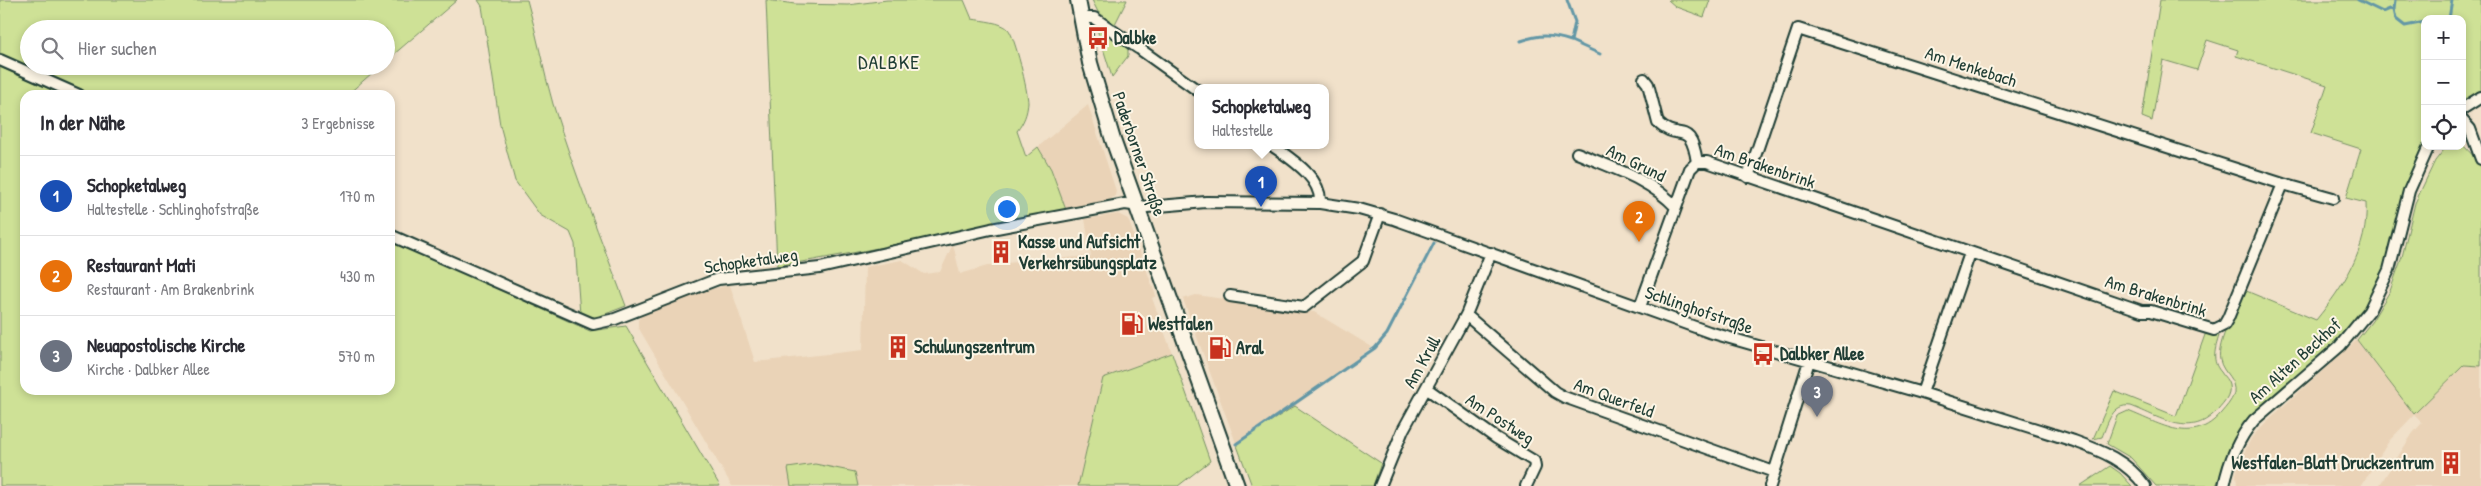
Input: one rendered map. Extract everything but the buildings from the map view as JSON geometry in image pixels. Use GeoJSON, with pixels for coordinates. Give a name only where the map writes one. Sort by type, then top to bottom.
{"type":"FeatureCollection","features":[{"type":"Feature","properties":{"kind":"main road","name":"Paderborner Straße"},"geometry":{"type":"LineString","coordinates":[[1078,0],[1080,18],[1098,92],[1136,206],[1237,486]]}},
{"type":"Feature","properties":{"kind":"street"},"geometry":{"type":"LineString","coordinates":[[1080,18],[1094,18],[1194,88]]}},
{"type":"Feature","properties":{"kind":"street","name":"Am Menkebach"},"geometry":{"type":"LineString","coordinates":[[1748,178],[1798,28],[2283,184],[2333,198]]}},
{"type":"Feature","properties":{"kind":"street"},"geometry":{"type":"LineString","coordinates":[[0,60],[20,69]]}},
{"type":"Feature","properties":{"kind":"street"},"geometry":{"type":"LineString","coordinates":[[34,75],[68,90]]}},
{"type":"Feature","properties":{"kind":"street"},"geometry":{"type":"LineString","coordinates":[[1644,79],[1648,84],[1658,123],[1662,127],[1687,134],[1692,140],[1697,162]]}},
{"type":"Feature","properties":{"kind":"street"},"geometry":{"type":"LineString","coordinates":[[2466,106],[2481,97]]}},
{"type":"Feature","properties":{"kind":"street"},"geometry":{"type":"LineString","coordinates":[[2466,124],[2470,129],[2481,159]]}},
{"type":"Feature","properties":{"kind":"street"},"geometry":{"type":"LineString","coordinates":[[1277,149],[1305,172],[1315,183],[1320,191],[1320,203]]}},
{"type":"Feature","properties":{"kind":"street","name":"Am Alten Beckhof"},"geometry":{"type":"LineString","coordinates":[[2224,486],[2230,460],[2246,430],[2254,420],[2340,346],[2369,311],[2389,270],[2409,190],[2427,150]]}},
{"type":"Feature","properties":{"kind":"street","name":"Am Grund"},"geometry":{"type":"LineString","coordinates":[[1577,153],[1649,183],[1664,194],[1676,207]]}},
{"type":"Feature","properties":{"kind":"street","name":"Am Brakenbrink"},"geometry":{"type":"LineString","coordinates":[[1640,307],[1690,169],[1697,162],[1707,162],[1748,178],[2142,311],[2151,311],[2208,329],[2219,329],[2228,318],[2283,184]]}},
{"type":"Feature","properties":{"kind":"street","name":"Schlinghofstraße"},"geometry":{"type":"LineString","coordinates":[[1136,206],[1156,207],[1250,201],[1320,203],[1380,214],[1709,332],[1809,362],[1922,392],[2099,450],[2131,469],[2145,486]]}},
{"type":"Feature","properties":{"kind":"street","name":"Schopketalweg"},"geometry":{"type":"LineString","coordinates":[[395,236],[593,324],[615,319],[718,279],[820,268],[991,229],[1124,204],[1136,206]]}},
{"type":"Feature","properties":{"kind":"street"},"geometry":{"type":"LineString","coordinates":[[1230,296],[1304,307],[1364,261],[1380,214]]}},
{"type":"Feature","properties":{"kind":"street","name":"Am Krull"},"geometry":{"type":"LineString","coordinates":[[1380,486],[1403,430],[1466,315],[1491,253]]}},
{"type":"Feature","properties":{"kind":"street"},"geometry":{"type":"LineString","coordinates":[[1922,392],[1970,253]]}},
{"type":"Feature","properties":{"kind":"street","name":"Am Querfeld"},"geometry":{"type":"LineString","coordinates":[[1466,315],[1554,392],[1774,472]]}},
{"type":"Feature","properties":{"kind":"street"},"geometry":{"type":"LineString","coordinates":[[1770,486],[1809,362]]}},
{"type":"Feature","properties":{"kind":"street","name":"Am Postweg"},"geometry":{"type":"LineString","coordinates":[[1426,388],[1496,438],[1534,461],[1535,467],[1526,486]]}},
{"type":"Feature","properties":{"kind":"shaded area"},"geometry":{"type":"Polygon","coordinates":[[[1088,105],[1116,191],[1115,196],[1107,202],[1066,210],[1051,169],[1038,147],[1088,105]]]}},
{"type":"Feature","properties":{"kind":"shaded area"},"geometry":{"type":"Polygon","coordinates":[[[1118,214],[1128,219],[1156,296],[1152,298],[1172,353],[1103,378],[1078,486],[732,486],[638,327],[638,320],[643,313],[693,293],[730,285],[755,362],[863,350],[865,267],[902,260],[924,274],[940,272],[953,244],[960,274],[994,264],[1091,256],[1085,219],[1118,214]]]}},
{"type":"Feature","properties":{"kind":"shaded area"},"geometry":{"type":"Polygon","coordinates":[[[1196,295],[1314,312],[1372,347],[1295,406],[1236,443],[1183,299],[1196,295]]]}},
{"type":"Feature","properties":{"kind":"shaded area"},"geometry":{"type":"Polygon","coordinates":[[[2357,340],[2414,414],[2464,365],[2481,366],[2481,486],[2379,486],[2413,433],[2422,423],[2414,415],[2389,441],[2361,486],[2237,486],[2236,474],[2239,463],[2252,437],[2267,421],[2357,340]]]}},
{"type":"Feature","properties":{"kind":"green space"},"geometry":{"type":"Polygon","coordinates":[[[0,0],[457,0],[395,53],[395,20],[20,20],[20,64],[0,55],[0,0]]]}},
{"type":"Feature","properties":{"kind":"green space"},"geometry":{"type":"Polygon","coordinates":[[[478,0],[527,0],[549,91],[561,129],[626,306],[590,320],[580,315],[575,244],[570,232],[540,215],[515,181],[500,125],[482,6],[478,0]]]}},
{"type":"Feature","properties":{"kind":"green space"},"geometry":{"type":"Polygon","coordinates":[[[766,0],[795,4],[848,5],[887,0],[964,0],[972,19],[991,22],[1008,29],[1021,64],[1028,103],[1026,114],[1017,131],[1026,157],[1038,147],[1051,169],[1066,210],[777,266],[766,0]]]}},
{"type":"Feature","properties":{"kind":"green space"},"geometry":{"type":"Polygon","coordinates":[[[1092,0],[1127,0],[1115,24],[1098,12],[1092,0]]]}},
{"type":"Feature","properties":{"kind":"green space"},"geometry":{"type":"Polygon","coordinates":[[[1668,0],[1710,0],[1704,17],[1676,7],[1668,0]]]}},
{"type":"Feature","properties":{"kind":"green space"},"geometry":{"type":"Polygon","coordinates":[[[2160,0],[2481,0],[2481,91],[2466,100],[2466,15],[2421,15],[2422,150],[2408,179],[2394,238],[2376,289],[2360,314],[2337,343],[2251,417],[2240,430],[2216,486],[2156,486],[2131,458],[2107,444],[2117,416],[2128,411],[2165,426],[2188,430],[2210,423],[2221,413],[2231,400],[2234,389],[2220,360],[2221,344],[2244,290],[2316,320],[2336,294],[2352,266],[2363,236],[2366,220],[2366,203],[2346,198],[2361,149],[2311,133],[2327,85],[2236,56],[2238,50],[2207,40],[2197,70],[2163,60],[2152,121],[2142,117],[2160,0]]]}},
{"type":"Feature","properties":{"kind":"green space"},"geometry":{"type":"Polygon","coordinates":[[[1102,28],[1128,48],[1128,56],[1112,77],[1097,29],[1102,28]]]}},
{"type":"Feature","properties":{"kind":"green space"},"geometry":{"type":"Polygon","coordinates":[[[0,67],[53,90],[20,90],[20,395],[395,395],[395,242],[590,331],[626,326],[720,486],[0,486],[0,67]]]}},
{"type":"Feature","properties":{"kind":"green space"},"geometry":{"type":"Polygon","coordinates":[[[46,75],[370,75],[353,90],[80,90],[46,75]]]}},
{"type":"Feature","properties":{"kind":"green space"},"geometry":{"type":"Polygon","coordinates":[[[2466,148],[2481,164],[2481,366],[2464,365],[2414,414],[2357,340],[2372,321],[2390,291],[2402,257],[2415,203],[2435,161],[2444,150],[2466,150],[2466,148]]]}},
{"type":"Feature","properties":{"kind":"green space"},"geometry":{"type":"Polygon","coordinates":[[[2206,332],[2219,336],[2215,350],[2216,364],[2229,385],[2228,395],[2218,409],[2208,418],[2198,423],[2187,425],[2176,424],[2131,406],[2125,406],[2119,408],[2112,415],[2102,437],[2093,439],[2114,391],[2176,416],[2206,332]]]}},
{"type":"Feature","properties":{"kind":"green space"},"geometry":{"type":"Polygon","coordinates":[[[1172,353],[1210,461],[1178,486],[1078,486],[1103,378],[1172,353]]]}},
{"type":"Feature","properties":{"kind":"green space"},"geometry":{"type":"Polygon","coordinates":[[[1295,406],[1381,463],[1373,486],[1252,486],[1236,443],[1295,406]]]}},
{"type":"Feature","properties":{"kind":"green space"},"geometry":{"type":"Polygon","coordinates":[[[815,464],[855,472],[858,486],[791,486],[788,468],[815,464]]]}},
{"type":"Feature","properties":{"kind":"green space"},"geometry":{"type":"Polygon","coordinates":[[[2110,466],[2120,473],[2132,486],[2080,486],[2110,466]]]}},
{"type":"Feature","properties":{"kind":"waterway"},"geometry":{"type":"LineString","coordinates":[[1521,41],[1546,36],[1571,41],[1575,22],[1567,0]]}},
{"type":"Feature","properties":{"kind":"waterway"},"geometry":{"type":"LineString","coordinates":[[2358,0],[2383,12],[2390,9],[2394,10],[2396,19],[2405,26],[2421,23]]}},
{"type":"Feature","properties":{"kind":"waterway"},"geometry":{"type":"LineString","coordinates":[[2394,10],[2395,0]]}},
{"type":"Feature","properties":{"kind":"waterway"},"geometry":{"type":"LineString","coordinates":[[2450,15],[2452,0]]}},
{"type":"Feature","properties":{"kind":"waterway"},"geometry":{"type":"LineString","coordinates":[[1571,41],[1600,54]]}},
{"type":"Feature","properties":{"kind":"waterway"},"geometry":{"type":"LineString","coordinates":[[1236,444],[1375,348],[1387,334],[1434,243]]}},
{"type":"Feature","properties":{"kind":"place","name":"Dalbke"},"geometry":{"type":"Point","coordinates":[1098,38]}},
{"type":"Feature","properties":{"kind":"place","name":"Schopketalweg"},"geometry":{"type":"Point","coordinates":[1261,207]}},
{"type":"Feature","properties":{"kind":"place","name":"Restaurant Mati"},"geometry":{"type":"Point","coordinates":[1639,242]}},
{"type":"Feature","properties":{"kind":"place","name":"Kasse und Aufsicht Verkehrsübungsplatz"},"geometry":{"type":"Point","coordinates":[1001,252]}},
{"type":"Feature","properties":{"kind":"place","name":"Westfalen"},"geometry":{"type":"Point","coordinates":[1132,324]}},
{"type":"Feature","properties":{"kind":"place","name":"Schulungszentrum"},"geometry":{"type":"Point","coordinates":[898,347]}},
{"type":"Feature","properties":{"kind":"place","name":"Aral"},"geometry":{"type":"Point","coordinates":[1220,348]}},
{"type":"Feature","properties":{"kind":"place","name":"Dalbker Allee"},"geometry":{"type":"Point","coordinates":[1763,354]}},
{"type":"Feature","properties":{"kind":"place","name":"Neuapostolische Kirche"},"geometry":{"type":"Point","coordinates":[1817,417]}},
{"type":"Feature","properties":{"kind":"place","name":"Westfalen-Blatt Druckzentrum"},"geometry":{"type":"Point","coordinates":[2451,463]}},
{"type":"Feature","properties":{"kind":"district","name":"DALBKE"},"geometry":{"type":"Point","coordinates":[889,62]}}]}
